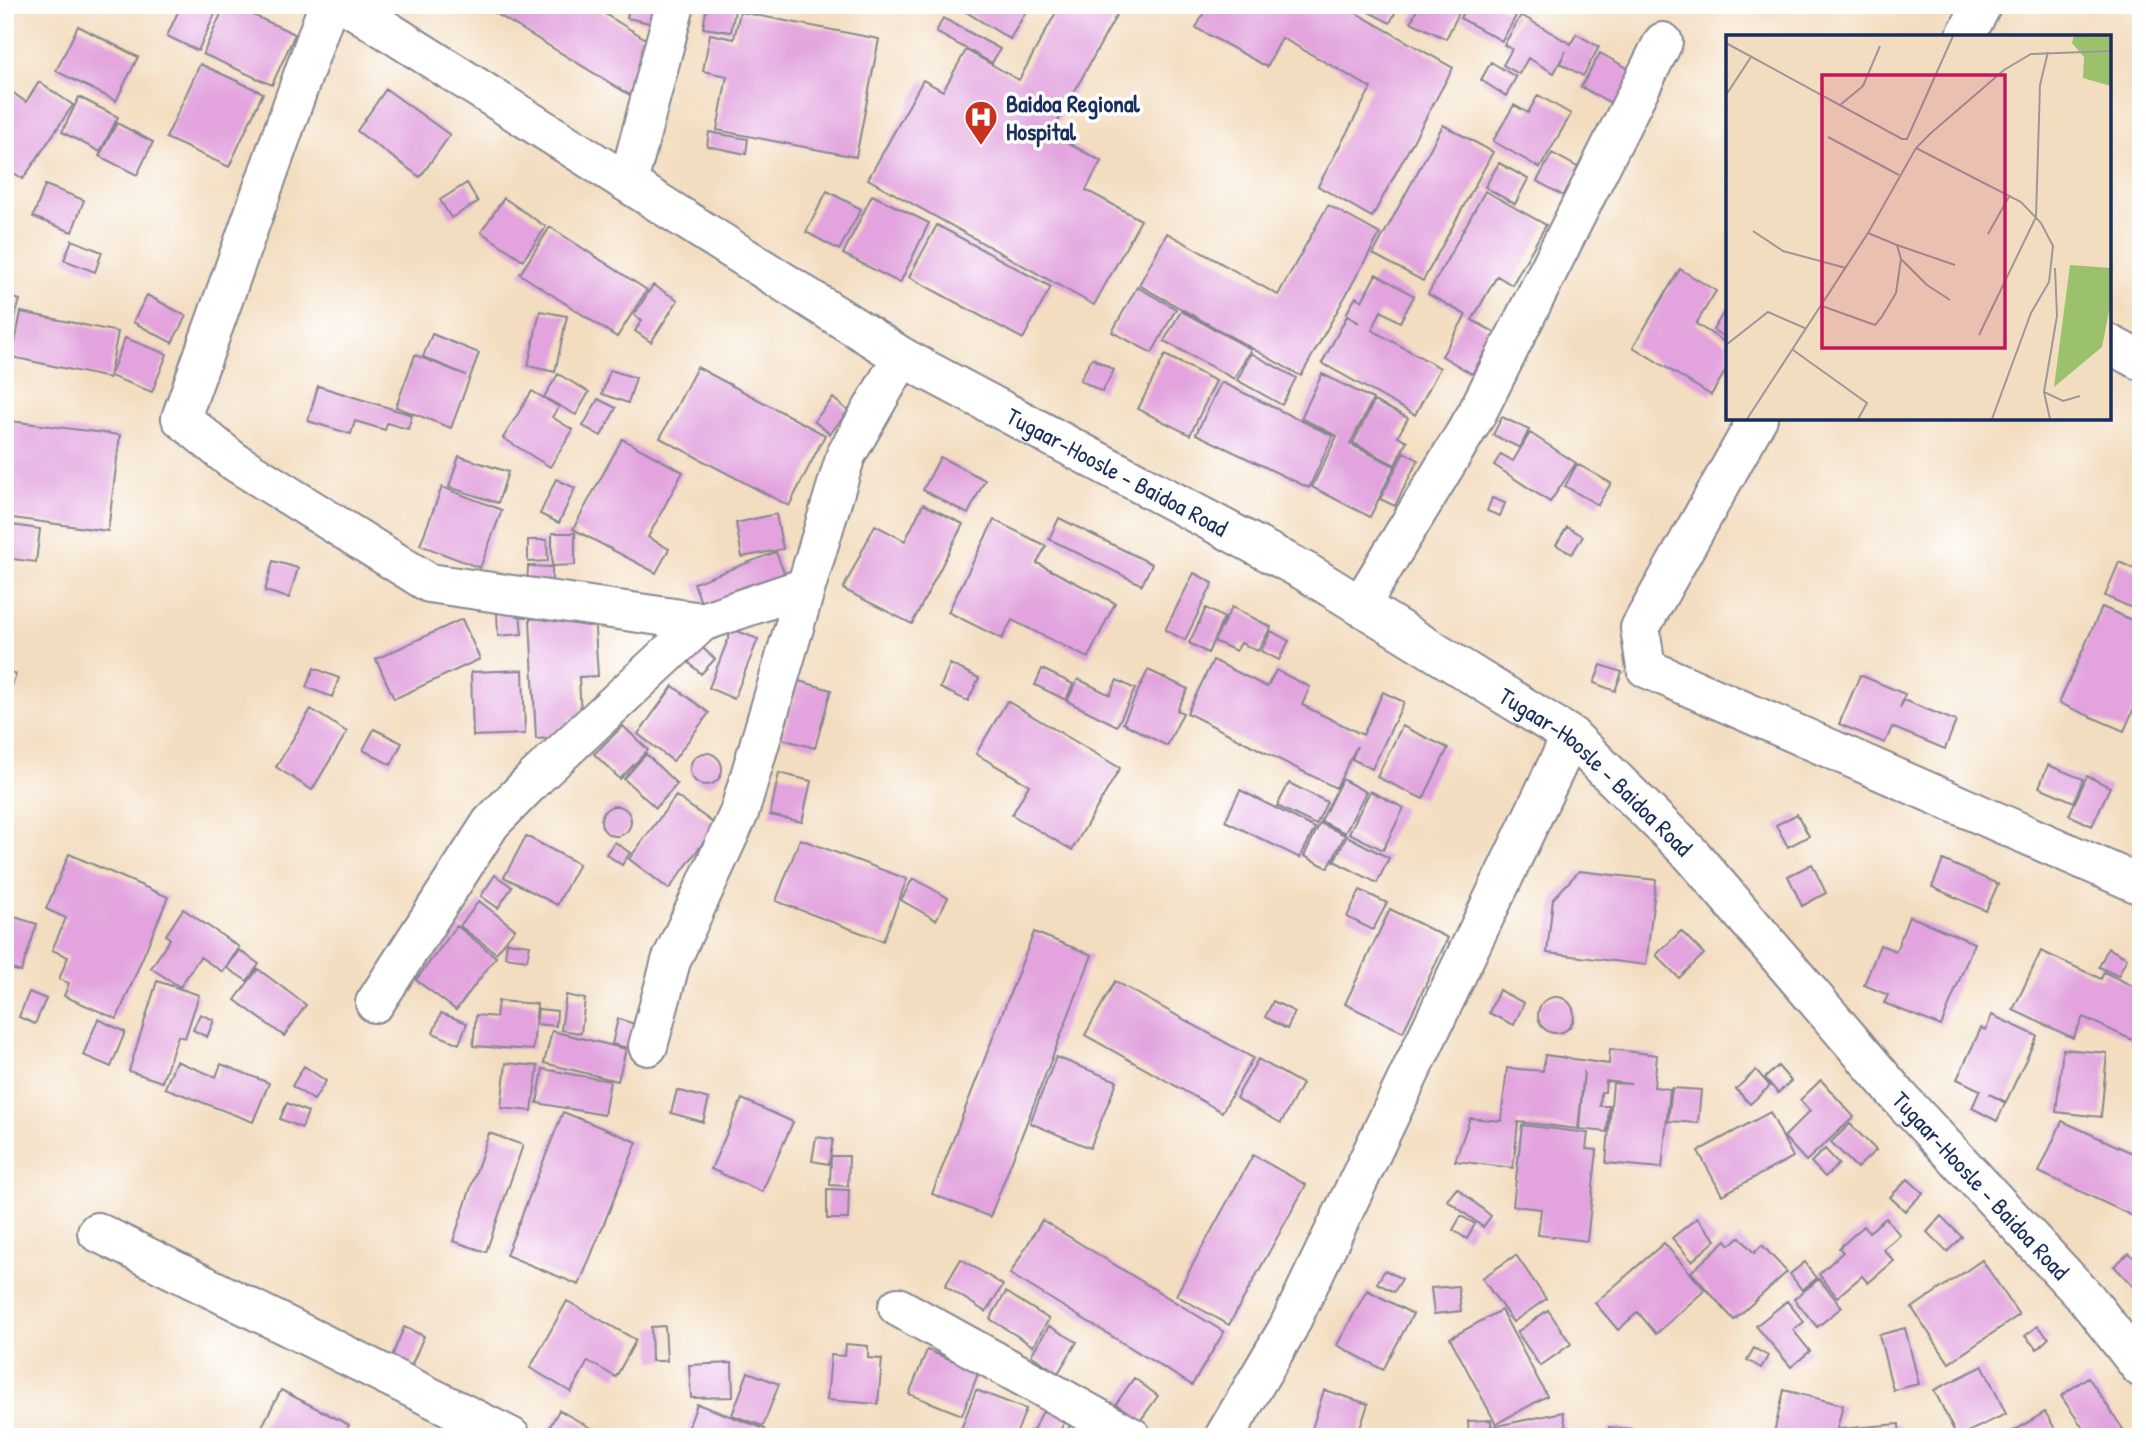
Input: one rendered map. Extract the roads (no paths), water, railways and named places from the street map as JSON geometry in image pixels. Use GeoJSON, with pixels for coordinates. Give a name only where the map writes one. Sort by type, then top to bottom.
{"type":"FeatureCollection","features":[{"type":"Feature","properties":{"kind":"street"},"geometry":{"type":"LineString","coordinates":[[328,5],[181,418],[232,460],[429,583],[702,622]]}},
{"type":"Feature","properties":{"kind":"street","name":"Tugaar-Hoosle - Baidoa Road"},"geometry":{"type":"LineString","coordinates":[[347,5],[902,357],[1306,572],[1571,736],[1692,855],[1900,1098],[2086,1298],[2141,1368]]}},
{"type":"Feature","properties":{"kind":"street"},"geometry":{"type":"LineString","coordinates":[[628,183],[675,5]]}},
{"type":"Feature","properties":{"kind":"street"},"geometry":{"type":"LineString","coordinates":[[1966,35],[1982,5]]}},
{"type":"Feature","properties":{"kind":"street"},"geometry":{"type":"LineString","coordinates":[[1360,606],[1476,415],[1663,42]]}},
{"type":"Feature","properties":{"kind":"street"},"geometry":{"type":"LineString","coordinates":[[2111,345],[2141,361]]}},
{"type":"Feature","properties":{"kind":"street"},"geometry":{"type":"LineString","coordinates":[[648,1046],[671,961],[739,813],[846,455],[902,357]]}},
{"type":"Feature","properties":{"kind":"street"},"geometry":{"type":"LineString","coordinates":[[1757,420],[1640,628],[1646,668],[2141,885]]}},
{"type":"Feature","properties":{"kind":"street"},"geometry":{"type":"LineString","coordinates":[[375,1003],[491,823],[536,777],[702,622],[806,587]]}},
{"type":"Feature","properties":{"kind":"street"},"geometry":{"type":"LineString","coordinates":[[1224,1437],[1288,1328],[1571,736]]}},
{"type":"Feature","properties":{"kind":"street"},"geometry":{"type":"LineString","coordinates":[[97,1233],[511,1437]]}},
{"type":"Feature","properties":{"kind":"street"},"geometry":{"type":"LineString","coordinates":[[898,1307],[1132,1437]]}},
{"type":"Feature","properties":{"kind":"place","name":"Baidoa Regional Hospital"},"geometry":{"type":"Point","coordinates":[981,147]}}]}
